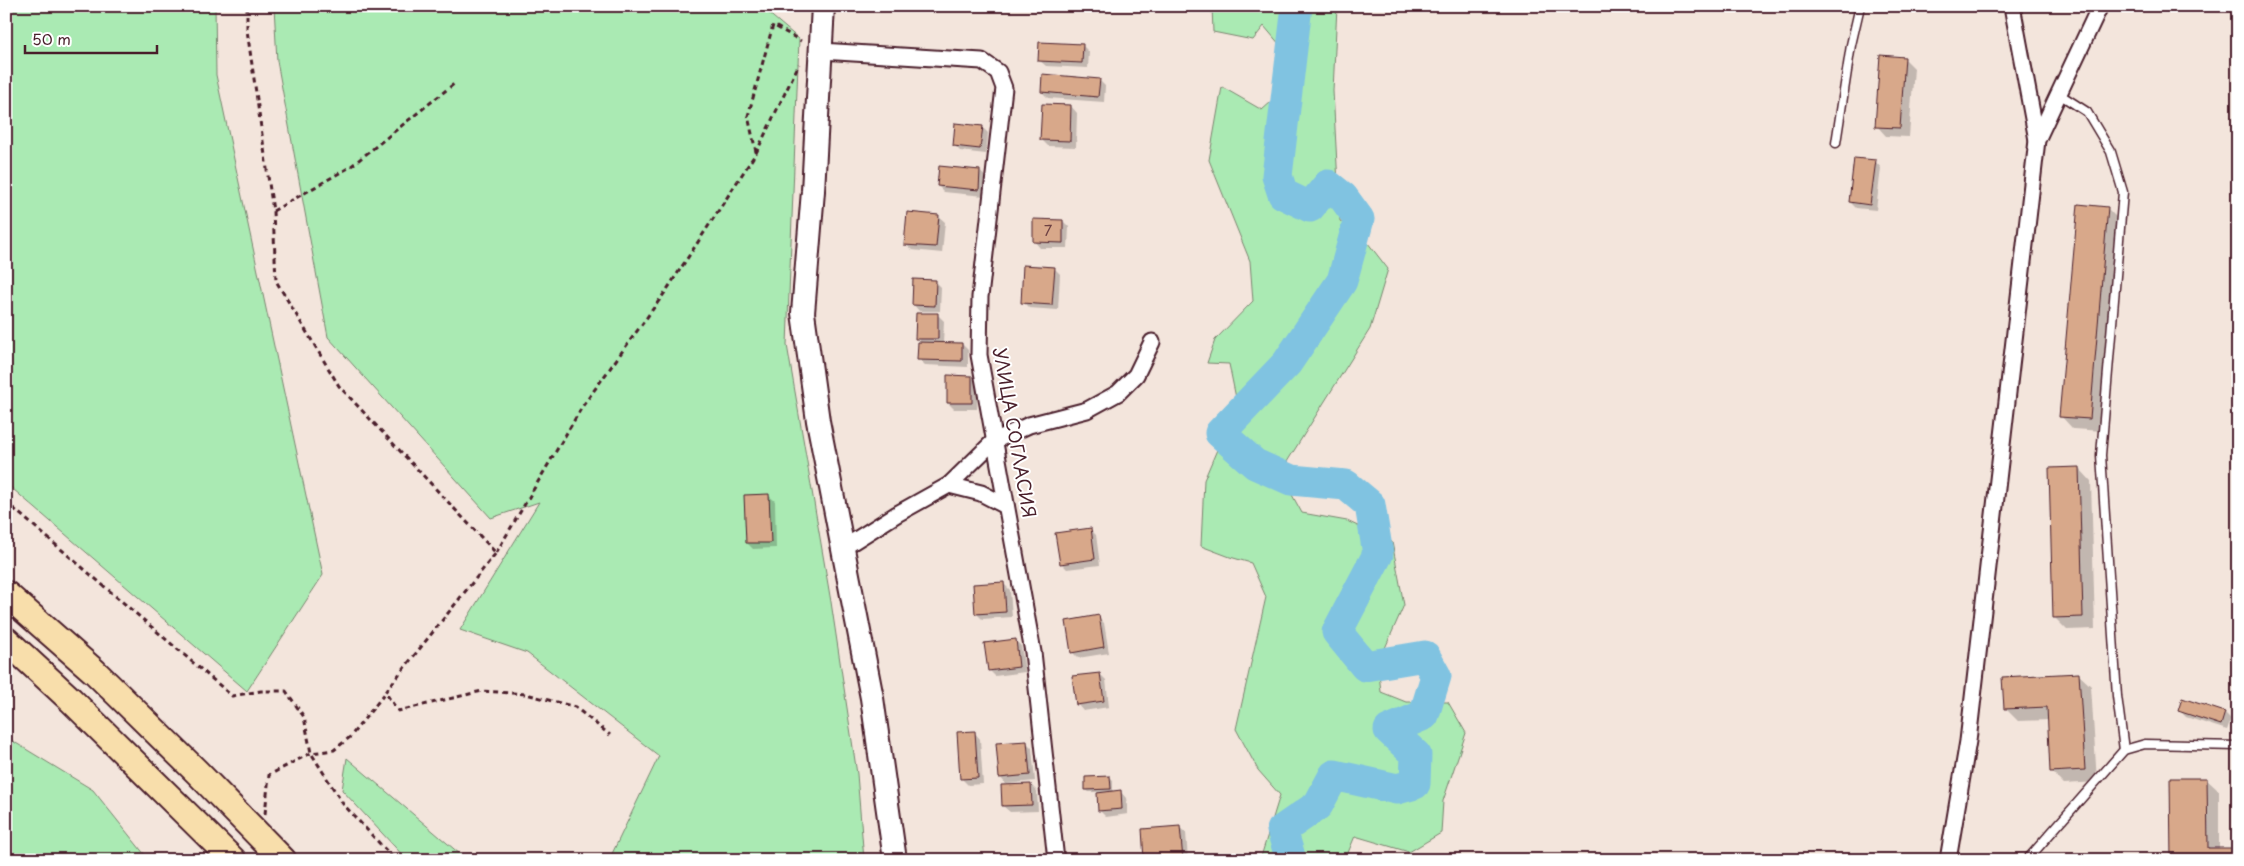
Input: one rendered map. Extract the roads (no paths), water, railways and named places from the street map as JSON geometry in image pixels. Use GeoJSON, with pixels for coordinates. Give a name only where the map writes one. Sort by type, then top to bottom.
{"type":"FeatureCollection","features":[{"type":"Feature","properties":{"kind":"main road"},"geometry":{"type":"LineString","coordinates":[[6,594],[95,672],[283,860]]}},
{"type":"Feature","properties":{"kind":"main road"},"geometry":{"type":"LineString","coordinates":[[6,640],[71,700],[233,860]]}},
{"type":"Feature","properties":{"kind":"street"},"geometry":{"type":"LineString","coordinates":[[823,6],[810,52],[803,313],[818,421],[872,698],[895,860]]}},
{"type":"Feature","properties":{"kind":"street"},"geometry":{"type":"LineString","coordinates":[[1948,860],[1968,741],[2036,140],[2012,6]]}},
{"type":"Feature","properties":{"kind":"street"},"geometry":{"type":"LineString","coordinates":[[2036,140],[2100,6]]}},
{"type":"Feature","properties":{"kind":"street","name":"УЛИЦА СОГЛАСИЯ"},"geometry":{"type":"LineString","coordinates":[[810,52],[982,61],[998,72],[1004,88],[980,297],[979,355],[1033,652],[1056,860]]}},
{"type":"Feature","properties":{"kind":"street"},"geometry":{"type":"LineString","coordinates":[[843,548],[949,486],[994,442],[1029,425],[1087,410],[1118,393],[1136,375],[1152,342]]}},
{"type":"Feature","properties":{"kind":"street"},"geometry":{"type":"LineString","coordinates":[[949,486],[981,493],[1006,506]]}},
{"type":"Feature","properties":{"kind":"lane"},"geometry":{"type":"LineString","coordinates":[[1836,143],[1860,6]]}},
{"type":"Feature","properties":{"kind":"lane"},"geometry":{"type":"LineString","coordinates":[[2059,94],[2087,112],[2111,152],[2123,192],[2101,456],[2118,696],[2124,750]]}},
{"type":"Feature","properties":{"kind":"lane"},"geometry":{"type":"LineString","coordinates":[[2027,860],[2124,750],[2145,744],[2238,746]]}},
{"type":"Feature","properties":{"kind":"waterway"},"geometry":{"type":"LineString","coordinates":[[1291,860],[1282,830],[1318,805],[1334,775],[1397,789],[1415,784],[1416,755],[1389,730],[1424,715],[1436,676],[1425,656],[1365,666],[1337,632],[1378,554],[1370,505],[1346,485],[1291,480],[1255,464],[1220,433],[1287,363],[1342,281],[1359,219],[1343,197],[1328,185],[1310,207],[1283,194],[1277,176],[1297,6]]}}]}
